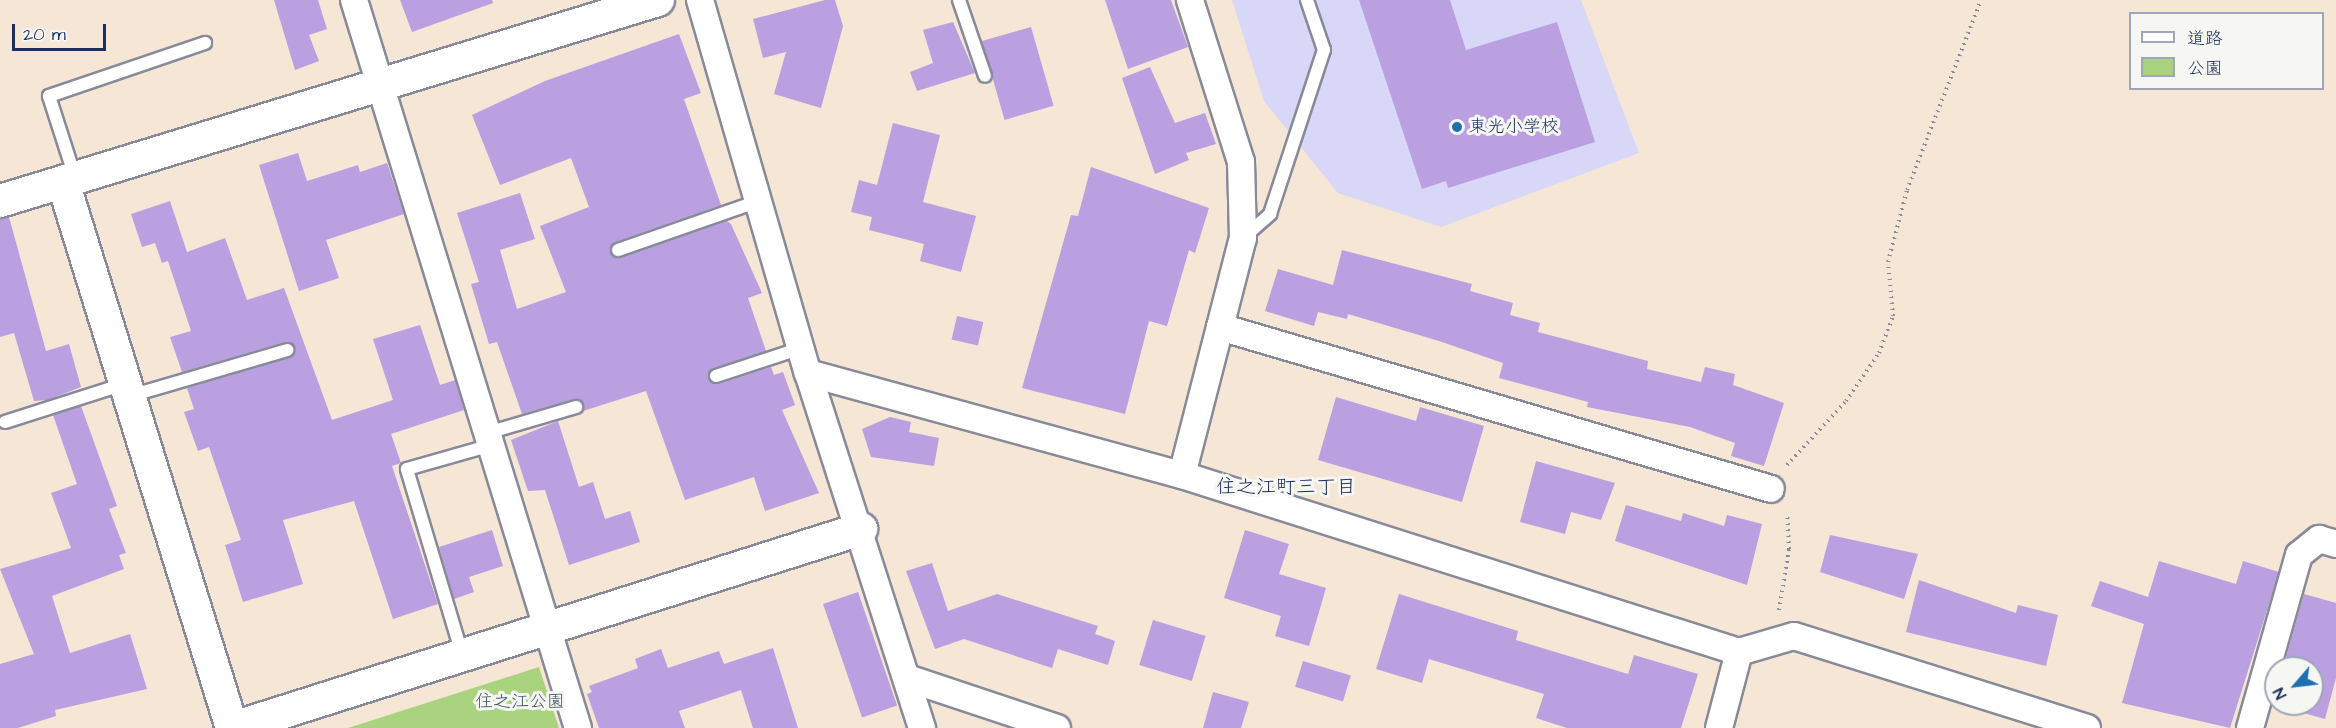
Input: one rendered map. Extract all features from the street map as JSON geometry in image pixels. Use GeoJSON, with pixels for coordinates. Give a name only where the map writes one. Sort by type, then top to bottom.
{"type":"FeatureCollection","features":[{"type":"Feature","properties":{"kind":"street"},"geometry":{"type":"LineString","coordinates":[[354,0],[578,728]]}},
{"type":"Feature","properties":{"kind":"street"},"geometry":{"type":"LineString","coordinates":[[0,201],[380,87],[658,0]]}},
{"type":"Feature","properties":{"kind":"street"},"geometry":{"type":"LineString","coordinates":[[700,0],[808,374],[861,530],[922,728]]}},
{"type":"Feature","properties":{"kind":"street"},"geometry":{"type":"LineString","coordinates":[[1182,475],[1243,238],[1241,162],[1190,0]]}},
{"type":"Feature","properties":{"kind":"street"},"geometry":{"type":"LineString","coordinates":[[69,180],[127,390],[232,728],[549,631],[861,530]]}},
{"type":"Feature","properties":{"kind":"street"},"geometry":{"type":"LineString","coordinates":[[1220,327],[1771,489]]}},
{"type":"Feature","properties":{"kind":"street"},"geometry":{"type":"LineString","coordinates":[[808,374],[1182,475],[1739,652],[1794,636],[2087,728]]}},
{"type":"Feature","properties":{"kind":"street"},"geometry":{"type":"LineString","coordinates":[[2250,728],[2299,555],[2319,539],[2336,544]]}},
{"type":"Feature","properties":{"kind":"street"},"geometry":{"type":"LineString","coordinates":[[1719,728],[1739,652]]}},
{"type":"Feature","properties":{"kind":"street"},"geometry":{"type":"LineString","coordinates":[[907,678],[1057,728]]}},
{"type":"Feature","properties":{"kind":"lane"},"geometry":{"type":"LineString","coordinates":[[959,0],[985,76]]}},
{"type":"Feature","properties":{"kind":"lane"},"geometry":{"type":"LineString","coordinates":[[1243,238],[1270,214],[1324,50],[1307,0]]}},
{"type":"Feature","properties":{"kind":"lane"},"geometry":{"type":"LineString","coordinates":[[69,180],[49,96],[205,43]]}},
{"type":"Feature","properties":{"kind":"lane"},"geometry":{"type":"LineString","coordinates":[[618,250],[759,201]]}},
{"type":"Feature","properties":{"kind":"lane"},"geometry":{"type":"LineString","coordinates":[[716,376],[801,348]]}},
{"type":"Feature","properties":{"kind":"lane"},"geometry":{"type":"LineString","coordinates":[[6,422],[287,350]]}},
{"type":"Feature","properties":{"kind":"lane"},"geometry":{"type":"LineString","coordinates":[[463,658],[407,469],[576,407]]}},
{"type":"Feature","properties":{"kind":"path"},"geometry":{"type":"LineString","coordinates":[[1767,645],[1778,616],[1789,549],[1787,509],[1771,489],[1789,461],[1846,402],[1880,353],[1893,315],[1887,262],[1907,190],[1981,0]]}},
{"type":"Feature","properties":{"kind":"shaded area","name":"東光小学校"},"geometry":{"type":"Polygon","coordinates":[[[1232,0],[1581,0],[1639,153],[1441,227],[1338,193],[1264,101],[1232,0]]]}},
{"type":"Feature","properties":{"kind":"green space","name":"住之江公園"},"geometry":{"type":"Polygon","coordinates":[[[539,667],[559,728],[348,728],[539,667]]]}},
{"type":"Feature","properties":{"kind":"building"},"geometry":{"type":"Polygon","coordinates":[[[274,0],[318,0],[327,29],[309,35],[319,61],[295,70],[274,0]]]}},
{"type":"Feature","properties":{"kind":"building"},"geometry":{"type":"Polygon","coordinates":[[[400,0],[492,0],[493,3],[412,32],[400,0]]]}},
{"type":"Feature","properties":{"kind":"building"},"geometry":{"type":"Polygon","coordinates":[[[825,0],[835,0],[843,26],[821,108],[774,94],[786,52],[763,58],[753,19],[825,0]]]}},
{"type":"Feature","properties":{"kind":"building"},"geometry":{"type":"Polygon","coordinates":[[[1105,0],[1171,0],[1188,47],[1128,69],[1105,0]]]}},
{"type":"Feature","properties":{"kind":"building"},"geometry":{"type":"Polygon","coordinates":[[[1359,0],[1450,0],[1466,50],[1557,22],[1595,142],[1448,188],[1446,181],[1422,189],[1359,0]]]}},
{"type":"Feature","properties":{"kind":"building"},"geometry":{"type":"Polygon","coordinates":[[[953,22],[975,73],[917,91],[910,72],[933,63],[923,30],[953,22]]]}},
{"type":"Feature","properties":{"kind":"building"},"geometry":{"type":"Polygon","coordinates":[[[1031,27],[1054,106],[1005,120],[982,41],[1031,27]]]}},
{"type":"Feature","properties":{"kind":"building"},"geometry":{"type":"Polygon","coordinates":[[[679,34],[701,93],[684,99],[721,205],[615,242],[610,252],[621,258],[727,221],[731,224],[762,293],[748,298],[766,351],[713,368],[708,379],[719,384],[771,367],[774,375],[783,372],[795,405],[782,410],[819,493],[765,511],[754,477],[685,500],[646,391],[583,411],[582,401],[574,399],[522,414],[497,342],[489,344],[471,284],[479,282],[457,213],[520,193],[535,239],[500,250],[517,309],[566,292],[540,226],[589,207],[571,158],[500,185],[472,115],[545,81],[679,34]]]}},
{"type":"Feature","properties":{"kind":"building"},"geometry":{"type":"Polygon","coordinates":[[[1150,67],[1175,123],[1205,113],[1216,144],[1186,153],[1189,160],[1155,174],[1122,78],[1150,67]]]}},
{"type":"Feature","properties":{"kind":"building"},"geometry":{"type":"Polygon","coordinates":[[[893,123],[940,135],[923,202],[976,216],[961,272],[920,261],[924,244],[869,230],[872,217],[851,212],[859,180],[877,185],[893,123]]]}},
{"type":"Feature","properties":{"kind":"building"},"geometry":{"type":"Polygon","coordinates":[[[298,153],[307,181],[358,165],[360,172],[387,163],[404,214],[326,240],[339,278],[299,291],[259,165],[298,153]]]}},
{"type":"Feature","properties":{"kind":"building"},"geometry":{"type":"Polygon","coordinates":[[[1091,167],[1209,208],[1195,253],[1189,250],[1167,326],[1149,321],[1125,414],[1022,388],[1071,215],[1078,216],[1091,167]]]}},
{"type":"Feature","properties":{"kind":"building"},"geometry":{"type":"Polygon","coordinates":[[[170,201],[187,252],[225,238],[247,300],[284,288],[332,420],[393,400],[373,339],[420,325],[440,385],[455,380],[464,410],[391,434],[401,463],[392,466],[438,604],[393,619],[354,501],[283,520],[303,584],[243,602],[225,545],[241,540],[209,447],[198,451],[184,412],[194,409],[187,388],[289,358],[295,348],[285,342],[182,372],[170,337],[191,331],[168,261],[162,263],[155,243],[142,247],[131,214],[170,201]]]}},
{"type":"Feature","properties":{"kind":"building"},"geometry":{"type":"Polygon","coordinates":[[[9,217],[46,351],[69,344],[81,387],[48,400],[34,401],[14,333],[0,337],[0,218],[9,217]]]}},
{"type":"Feature","properties":{"kind":"building"},"geometry":{"type":"Polygon","coordinates":[[[1342,250],[1472,284],[1470,291],[1513,303],[1510,315],[1540,323],[1538,332],[1648,361],[1647,369],[1701,382],[1705,367],[1735,374],[1733,385],[1784,403],[1764,466],[1731,456],[1735,443],[1690,427],[1587,407],[1588,402],[1499,378],[1503,363],[1439,341],[1348,314],[1347,319],[1318,312],[1314,326],[1265,311],[1278,269],[1333,285],[1342,250]]]}},
{"type":"Feature","properties":{"kind":"building"},"geometry":{"type":"Polygon","coordinates":[[[957,316],[983,322],[978,345],[952,339],[957,316]]]}},
{"type":"Feature","properties":{"kind":"building"},"geometry":{"type":"Polygon","coordinates":[[[1336,397],[1416,421],[1420,407],[1484,426],[1462,502],[1318,460],[1336,397]]]}},
{"type":"Feature","properties":{"kind":"building"},"geometry":{"type":"Polygon","coordinates":[[[81,406],[117,506],[109,509],[126,553],[119,555],[124,569],[52,596],[70,653],[130,634],[147,689],[55,710],[56,716],[18,728],[0,728],[0,664],[34,654],[0,569],[71,548],[51,493],[77,484],[53,415],[81,406]]]}},
{"type":"Feature","properties":{"kind":"building"},"geometry":{"type":"Polygon","coordinates":[[[890,417],[911,422],[909,432],[939,438],[934,466],[871,457],[862,429],[890,417]]]}},
{"type":"Feature","properties":{"kind":"building"},"geometry":{"type":"Polygon","coordinates":[[[558,421],[579,487],[593,482],[605,519],[630,511],[640,542],[569,565],[545,490],[528,491],[511,440],[558,421]]]}},
{"type":"Feature","properties":{"kind":"building"},"geometry":{"type":"Polygon","coordinates":[[[1536,461],[1615,483],[1601,520],[1571,512],[1565,534],[1520,522],[1536,461]]]}},
{"type":"Feature","properties":{"kind":"building"},"geometry":{"type":"Polygon","coordinates":[[[1626,505],[1681,521],[1683,513],[1724,526],[1727,515],[1762,524],[1747,585],[1615,541],[1626,505]]]}},
{"type":"Feature","properties":{"kind":"building"},"geometry":{"type":"Polygon","coordinates":[[[492,530],[503,566],[469,577],[474,592],[454,599],[439,547],[492,530]]]}},
{"type":"Feature","properties":{"kind":"building"},"geometry":{"type":"Polygon","coordinates":[[[1245,530],[1289,544],[1279,574],[1326,588],[1309,646],[1275,636],[1281,616],[1224,598],[1245,530]]]}},
{"type":"Feature","properties":{"kind":"building"},"geometry":{"type":"Polygon","coordinates":[[[1830,535],[1918,554],[1904,599],[1820,572],[1830,535]]]}},
{"type":"Feature","properties":{"kind":"building"},"geometry":{"type":"Polygon","coordinates":[[[2159,561],[2236,584],[2243,561],[2279,572],[2230,728],[2122,703],[2144,624],[2091,606],[2100,581],[2148,597],[2159,561]]]}},
{"type":"Feature","properties":{"kind":"building"},"geometry":{"type":"Polygon","coordinates":[[[932,563],[948,611],[997,594],[1098,626],[1095,634],[1115,641],[1108,665],[1058,649],[1052,668],[964,639],[935,649],[906,571],[932,563]]]}},
{"type":"Feature","properties":{"kind":"building"},"geometry":{"type":"Polygon","coordinates":[[[1919,580],[2016,613],[2018,605],[2058,615],[2046,666],[1906,632],[1919,580]]]}},
{"type":"Feature","properties":{"kind":"building"},"geometry":{"type":"Polygon","coordinates":[[[858,592],[897,705],[862,718],[823,604],[858,592]]]}},
{"type":"Feature","properties":{"kind":"building"},"geometry":{"type":"Polygon","coordinates":[[[1399,594],[1518,631],[1516,640],[1628,674],[1634,655],[1698,674],[1681,728],[1567,728],[1536,718],[1544,694],[1429,659],[1422,683],[1376,669],[1399,594]]]}},
{"type":"Feature","properties":{"kind":"building"},"geometry":{"type":"Polygon","coordinates":[[[2304,594],[2336,603],[2336,678],[2325,719],[2314,716],[2324,716],[2324,656],[2286,656],[2304,594]]]}},
{"type":"Feature","properties":{"kind":"building"},"geometry":{"type":"Polygon","coordinates":[[[1153,620],[1206,636],[1192,681],[1139,665],[1153,620]]]}},
{"type":"Feature","properties":{"kind":"building"},"geometry":{"type":"Polygon","coordinates":[[[773,648],[798,728],[753,728],[741,690],[679,711],[685,728],[599,728],[587,694],[592,692],[589,686],[638,668],[635,659],[661,649],[668,668],[719,651],[724,664],[773,648]]]}},
{"type":"Feature","properties":{"kind":"building"},"geometry":{"type":"Polygon","coordinates":[[[1303,661],[1351,676],[1343,701],[1295,687],[1303,661]]]}},
{"type":"Feature","properties":{"kind":"building"},"geometry":{"type":"Polygon","coordinates":[[[1213,692],[1249,702],[1241,728],[1203,728],[1213,692]]]}},
{"type":"Feature","properties":{"kind":"place","name":"東光小学校"},"geometry":{"type":"Point","coordinates":[1457,127]}},
{"type":"Feature","properties":{"kind":"district","name":"住之江町三丁目"},"geometry":{"type":"Point","coordinates":[1286,487]}}]}
